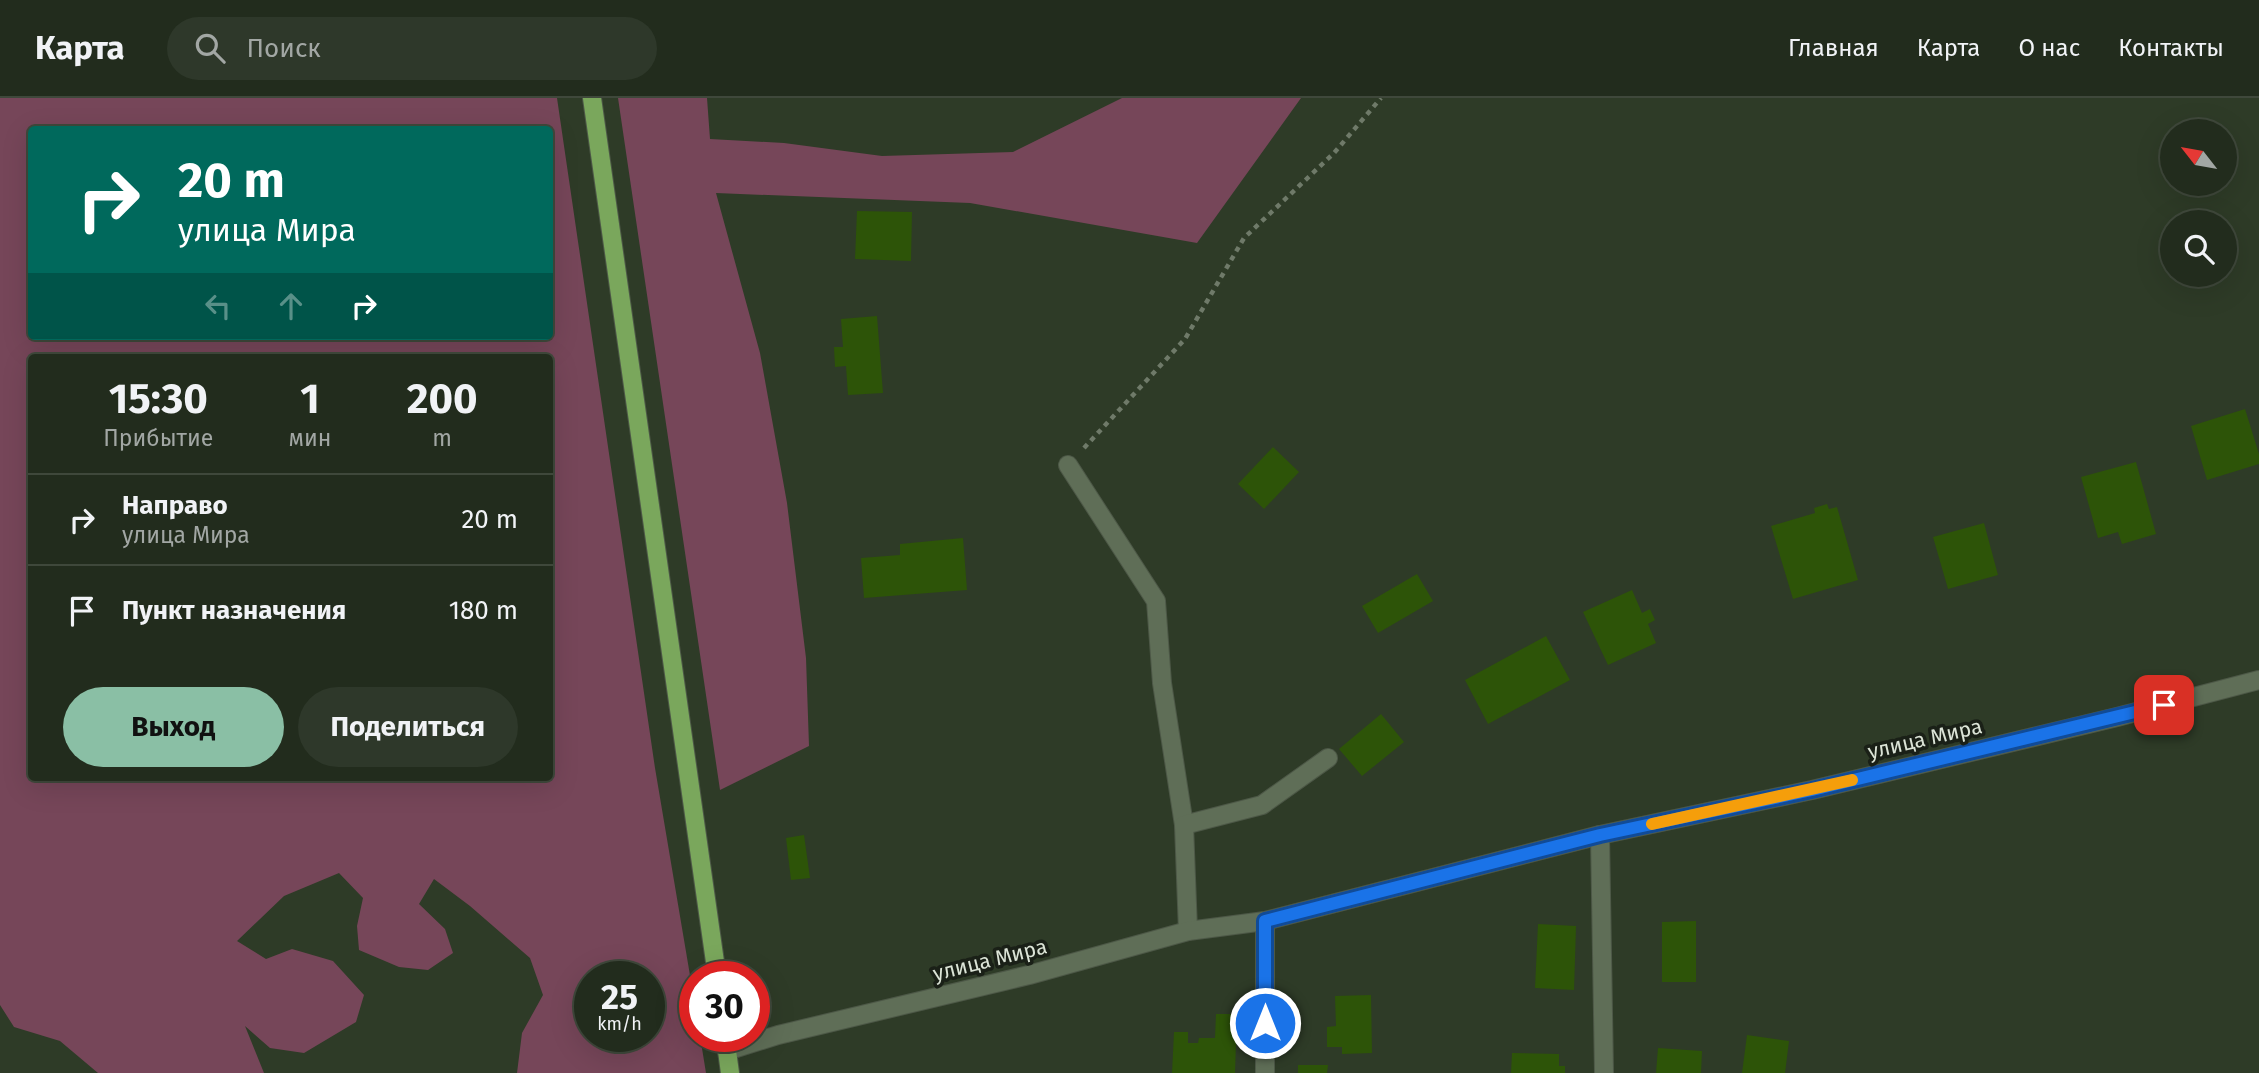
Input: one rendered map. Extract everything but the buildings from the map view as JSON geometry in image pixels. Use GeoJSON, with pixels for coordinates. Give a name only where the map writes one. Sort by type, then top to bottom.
{"type":"FeatureCollection","features":[{"type":"Feature","properties":{"kind":"main road"},"geometry":{"type":"LineString","coordinates":[[592,98],[715,961]]}},
{"type":"Feature","properties":{"kind":"main road"},"geometry":{"type":"LineString","coordinates":[[727,1052],[730,1073]]}},
{"type":"Feature","properties":{"kind":"street"},"geometry":{"type":"LineString","coordinates":[[1068,465],[1156,601],[1162,683],[1184,825],[1188,931]]}},
{"type":"Feature","properties":{"kind":"street","name":"улица Мира"},"geometry":{"type":"LineString","coordinates":[[770,1036],[1029,975],[1188,931],[1265,921],[1600,835],[1812,790],[2259,680]]}},
{"type":"Feature","properties":{"kind":"street"},"geometry":{"type":"LineString","coordinates":[[1184,825],[1262,805],[1328,758]]}},
{"type":"Feature","properties":{"kind":"street"},"geometry":{"type":"LineString","coordinates":[[1600,835],[1604,1073]]}},
{"type":"Feature","properties":{"kind":"street"},"geometry":{"type":"LineString","coordinates":[[1265,921],[1265,1073]]}},
{"type":"Feature","properties":{"kind":"path"},"geometry":{"type":"LineString","coordinates":[[1068,465],[1185,339],[1244,238],[1334,153],[1381,98]]}},
{"type":"Feature","properties":{"kind":"shaded area"},"geometry":{"type":"Polygon","coordinates":[[[0,98],[557,98],[655,768],[688,961],[679,961],[679,1052],[703,1052],[706,1073],[517,1073],[522,1033],[543,995],[530,958],[434,879],[419,904],[445,929],[453,953],[428,970],[399,967],[359,950],[357,926],[363,898],[339,873],[284,896],[237,941],[266,959],[292,949],[333,961],[364,995],[356,1022],[304,1053],[270,1048],[245,1026],[264,1073],[98,1073],[60,1041],[14,1027],[0,1005],[0,98]]]}},
{"type":"Feature","properties":{"kind":"shaded area"},"geometry":{"type":"Polygon","coordinates":[[[618,98],[707,98],[710,139],[784,143],[882,156],[1013,152],[1122,98],[1301,98],[1197,243],[970,203],[716,193],[760,353],[787,503],[806,658],[809,746],[720,790],[618,98]]]}},
{"type":"Feature","properties":{"kind":"slow traffic"},"geometry":{"type":"LineString","coordinates":[[1652,824],[1852,780]]}},
{"type":"Feature","properties":{"kind":"route"},"geometry":{"type":"LineString","coordinates":[[1265,1023],[1265,921],[1600,835],[1812,790],[2164,705]]}}]}
